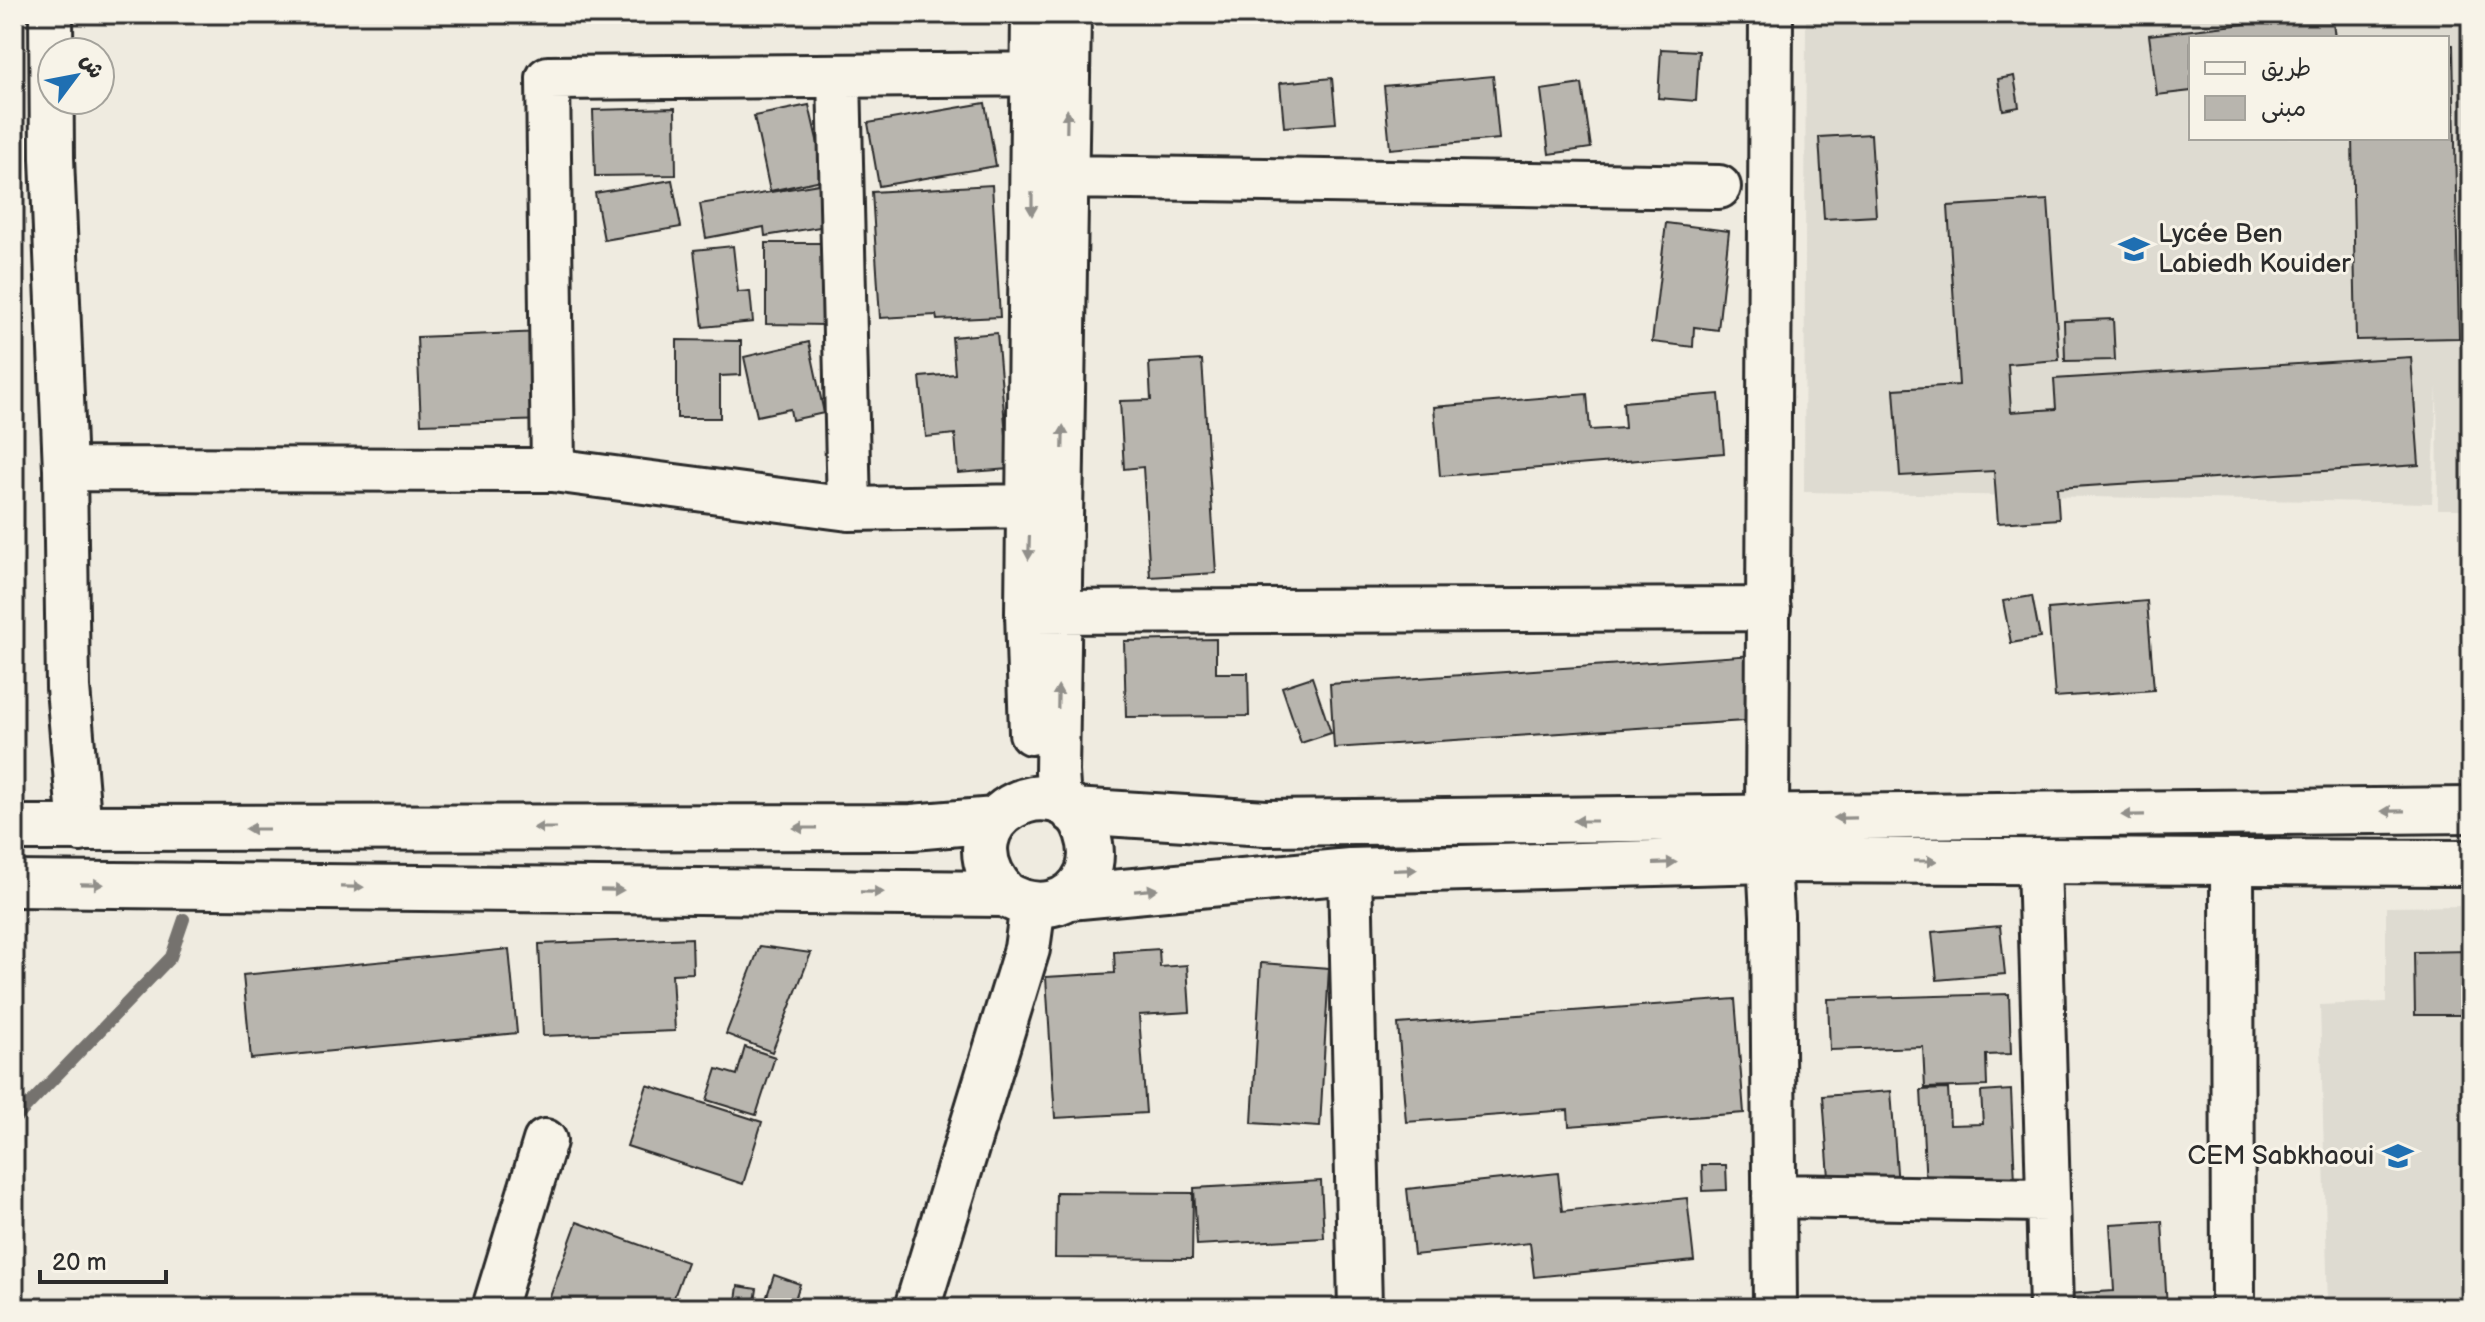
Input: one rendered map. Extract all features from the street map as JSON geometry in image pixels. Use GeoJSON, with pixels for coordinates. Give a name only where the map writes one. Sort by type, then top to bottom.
{"type":"FeatureCollection","features":[{"type":"Feature","properties":{"kind":"main road"},"geometry":{"type":"LineString","coordinates":[[1035,899],[986,867],[986,843],[1039,808]]}},
{"type":"Feature","properties":{"kind":"main road"},"geometry":{"type":"LineString","coordinates":[[1035,899],[1082,883],[1090,865],[1091,845],[1086,827],[1039,808]]}},
{"type":"Feature","properties":{"kind":"main road"},"geometry":{"type":"LineString","coordinates":[[14,828],[912,827],[1039,808],[1266,823],[1768,840],[2039,861],[2471,863]]}},
{"type":"Feature","properties":{"kind":"main road"},"geometry":{"type":"LineString","coordinates":[[14,884],[1035,899],[1350,871],[1768,840],[2471,810]]}},
{"type":"Feature","properties":{"kind":"main road"},"geometry":{"type":"LineString","coordinates":[[917,1308],[1027,949],[1035,899]]}},
{"type":"Feature","properties":{"kind":"street"},"geometry":{"type":"LineString","coordinates":[[51,14],[52,158],[65,469],[68,688],[80,830]]}},
{"type":"Feature","properties":{"kind":"street"},"geometry":{"type":"LineString","coordinates":[[1033,14],[1050,74],[1066,177],[1044,611],[1039,808]]}},
{"type":"Feature","properties":{"kind":"street"},"geometry":{"type":"LineString","coordinates":[[1044,611],[1030,506],[1050,74],[1069,14]]}},
{"type":"Feature","properties":{"kind":"street"},"geometry":{"type":"LineString","coordinates":[[1771,14],[1768,840],[1775,1308]]}},
{"type":"Feature","properties":{"kind":"street"},"geometry":{"type":"LineString","coordinates":[[553,470],[548,78],[1050,74]]}},
{"type":"Feature","properties":{"kind":"street"},"geometry":{"type":"LineString","coordinates":[[839,76],[849,509]]}},
{"type":"Feature","properties":{"kind":"street"},"geometry":{"type":"LineString","coordinates":[[1066,177],[1719,187]]}},
{"type":"Feature","properties":{"kind":"street"},"geometry":{"type":"LineString","coordinates":[[65,469],[553,470],[849,509],[1030,506]]}},
{"type":"Feature","properties":{"kind":"street"},"geometry":{"type":"LineString","coordinates":[[1044,611],[1769,609]]}},
{"type":"Feature","properties":{"kind":"street"},"geometry":{"type":"LineString","coordinates":[[2039,861],[2051,1308]]}},
{"type":"Feature","properties":{"kind":"street"},"geometry":{"type":"LineString","coordinates":[[2232,862],[2233,1308]]}},
{"type":"Feature","properties":{"kind":"street"},"geometry":{"type":"LineString","coordinates":[[1350,871],[1360,1308]]}},
{"type":"Feature","properties":{"kind":"street"},"geometry":{"type":"LineString","coordinates":[[494,1308],[545,1141]]}},
{"type":"Feature","properties":{"kind":"street"},"geometry":{"type":"LineString","coordinates":[[1774,1196],[2048,1200]]}},
{"type":"Feature","properties":{"kind":"shaded area","name":"Lycée Ben Labiedh Kouider"},"geometry":{"type":"Polygon","coordinates":[[[1806,14],[2471,14],[2471,509],[2438,509],[2437,387],[2432,503],[1804,492],[1806,14]]]}},
{"type":"Feature","properties":{"kind":"shaded area","name":"CEM Sabkhaoui"},"geometry":{"type":"Polygon","coordinates":[[[2471,906],[2471,1308],[2328,1308],[2320,1005],[2386,1002],[2386,907],[2471,906]]]}},
{"type":"Feature","properties":{"kind":"building"},"geometry":{"type":"Polygon","coordinates":[[[922,14],[973,14],[973,21],[923,22],[922,14]]]}},
{"type":"Feature","properties":{"kind":"building"},"geometry":{"type":"Polygon","coordinates":[[[2332,14],[2335,36],[2189,36],[2189,91],[2157,95],[2149,35],[2332,14]]]}},
{"type":"Feature","properties":{"kind":"building"},"geometry":{"type":"Polygon","coordinates":[[[2449,45],[2453,45],[2459,338],[2356,340],[2352,140],[2449,140],[2449,45]]]}},
{"type":"Feature","properties":{"kind":"building"},"geometry":{"type":"Polygon","coordinates":[[[1661,49],[1699,51],[1696,101],[1658,98],[1661,49]]]}},
{"type":"Feature","properties":{"kind":"building"},"geometry":{"type":"Polygon","coordinates":[[[1493,76],[1499,139],[1390,149],[1384,86],[1493,76]]]}},
{"type":"Feature","properties":{"kind":"building"},"geometry":{"type":"Polygon","coordinates":[[[2014,76],[2019,107],[2003,110],[1998,79],[2014,76]]]}},
{"type":"Feature","properties":{"kind":"building"},"geometry":{"type":"Polygon","coordinates":[[[1332,78],[1336,123],[1284,127],[1280,83],[1332,78]]]}},
{"type":"Feature","properties":{"kind":"building"},"geometry":{"type":"Polygon","coordinates":[[[1582,84],[1591,148],[1549,154],[1541,90],[1582,84]]]}},
{"type":"Feature","properties":{"kind":"building"},"geometry":{"type":"Polygon","coordinates":[[[985,103],[996,166],[879,186],[868,123],[985,103]]]}},
{"type":"Feature","properties":{"kind":"building"},"geometry":{"type":"Polygon","coordinates":[[[809,105],[826,179],[770,191],[754,116],[809,105]]]}},
{"type":"Feature","properties":{"kind":"building"},"geometry":{"type":"Polygon","coordinates":[[[675,108],[676,175],[595,176],[593,110],[675,108]]]}},
{"type":"Feature","properties":{"kind":"building"},"geometry":{"type":"Polygon","coordinates":[[[1871,134],[1876,216],[1824,219],[1819,137],[1871,134]]]}},
{"type":"Feature","properties":{"kind":"building"},"geometry":{"type":"Polygon","coordinates":[[[672,180],[681,227],[604,240],[595,193],[672,180]]]}},
{"type":"Feature","properties":{"kind":"building"},"geometry":{"type":"Polygon","coordinates":[[[825,183],[832,225],[765,236],[764,227],[706,238],[700,204],[825,183]]]}},
{"type":"Feature","properties":{"kind":"building"},"geometry":{"type":"Polygon","coordinates":[[[992,185],[1000,317],[937,320],[936,315],[880,318],[872,192],[992,185]]]}},
{"type":"Feature","properties":{"kind":"building"},"geometry":{"type":"Polygon","coordinates":[[[2048,200],[2059,360],[2008,364],[2011,412],[2056,409],[2054,379],[2411,357],[2419,465],[2057,488],[2059,519],[1998,523],[1994,471],[1900,476],[1894,389],[1959,385],[1948,206],[2048,200]]]}},
{"type":"Feature","properties":{"kind":"building"},"geometry":{"type":"Polygon","coordinates":[[[1666,223],[1729,231],[1718,330],[1694,327],[1693,347],[1652,342],[1666,223]]]}},
{"type":"Feature","properties":{"kind":"building"},"geometry":{"type":"Polygon","coordinates":[[[766,243],[825,243],[824,325],[766,324],[766,243]]]}},
{"type":"Feature","properties":{"kind":"building"},"geometry":{"type":"Polygon","coordinates":[[[733,246],[738,292],[750,291],[753,322],[703,327],[694,250],[733,246]]]}},
{"type":"Feature","properties":{"kind":"building"},"geometry":{"type":"Polygon","coordinates":[[[2113,319],[2115,360],[2065,361],[2064,321],[2113,319]]]}},
{"type":"Feature","properties":{"kind":"building"},"geometry":{"type":"Polygon","coordinates":[[[544,332],[547,420],[421,424],[417,337],[544,332]]]}},
{"type":"Feature","properties":{"kind":"building"},"geometry":{"type":"Polygon","coordinates":[[[997,333],[1009,469],[958,473],[955,434],[926,437],[920,377],[955,374],[952,337],[997,333]]]}},
{"type":"Feature","properties":{"kind":"building"},"geometry":{"type":"Polygon","coordinates":[[[677,340],[741,341],[741,375],[720,376],[720,418],[677,418],[677,340]]]}},
{"type":"Feature","properties":{"kind":"building"},"geometry":{"type":"Polygon","coordinates":[[[809,342],[824,413],[792,420],[790,409],[757,416],[744,357],[809,342]]]}},
{"type":"Feature","properties":{"kind":"building"},"geometry":{"type":"Polygon","coordinates":[[[1202,360],[1216,573],[1150,577],[1143,467],[1124,469],[1120,401],[1151,400],[1149,363],[1202,360]]]}},
{"type":"Feature","properties":{"kind":"building"},"geometry":{"type":"Polygon","coordinates":[[[1587,394],[1590,430],[1625,428],[1623,402],[1719,394],[1724,453],[1440,476],[1434,407],[1587,394]]]}},
{"type":"Feature","properties":{"kind":"building"},"geometry":{"type":"Polygon","coordinates":[[[2032,596],[2040,638],[2011,643],[2003,601],[2032,596]]]}},
{"type":"Feature","properties":{"kind":"building"},"geometry":{"type":"Polygon","coordinates":[[[2147,601],[2154,690],[2055,697],[2048,609],[2147,601]]]}},
{"type":"Feature","properties":{"kind":"building"},"geometry":{"type":"Polygon","coordinates":[[[1216,639],[1216,673],[1248,673],[1249,716],[1126,717],[1124,641],[1216,639]]]}},
{"type":"Feature","properties":{"kind":"building"},"geometry":{"type":"Polygon","coordinates":[[[1754,655],[1759,720],[1334,748],[1330,684],[1754,655]]]}},
{"type":"Feature","properties":{"kind":"building"},"geometry":{"type":"Polygon","coordinates":[[[1312,677],[1331,733],[1301,743],[1282,687],[1312,677]]]}},
{"type":"Feature","properties":{"kind":"building"},"geometry":{"type":"Polygon","coordinates":[[[2000,926],[2005,974],[1937,980],[1932,932],[2000,926]]]}},
{"type":"Feature","properties":{"kind":"building"},"geometry":{"type":"Polygon","coordinates":[[[692,938],[693,973],[672,974],[675,1031],[543,1036],[539,944],[692,938]]]}},
{"type":"Feature","properties":{"kind":"building"},"geometry":{"type":"Polygon","coordinates":[[[760,946],[811,953],[772,1052],[726,1034],[760,946]]]}},
{"type":"Feature","properties":{"kind":"building"},"geometry":{"type":"Polygon","coordinates":[[[509,949],[517,1033],[251,1059],[243,975],[509,949]]]}},
{"type":"Feature","properties":{"kind":"building"},"geometry":{"type":"Polygon","coordinates":[[[1159,949],[1160,967],[1187,965],[1190,1012],[1139,1015],[1146,1113],[1055,1118],[1046,977],[1115,973],[1114,952],[1159,949]]]}},
{"type":"Feature","properties":{"kind":"building"},"geometry":{"type":"Polygon","coordinates":[[[2471,951],[2471,1015],[2415,1015],[2414,952],[2471,951]]]}},
{"type":"Feature","properties":{"kind":"building"},"geometry":{"type":"Polygon","coordinates":[[[1261,963],[1329,968],[1320,1127],[1252,1123],[1261,963]]]}},
{"type":"Feature","properties":{"kind":"building"},"geometry":{"type":"Polygon","coordinates":[[[2009,994],[2011,1054],[1986,1055],[1987,1086],[1925,1088],[1923,1047],[1830,1050],[1828,999],[2009,994]]]}},
{"type":"Feature","properties":{"kind":"building"},"geometry":{"type":"Polygon","coordinates":[[[1735,999],[1744,1113],[1569,1126],[1568,1110],[1406,1122],[1398,1024],[1735,999]]]}},
{"type":"Feature","properties":{"kind":"building"},"geometry":{"type":"Polygon","coordinates":[[[745,1047],[775,1057],[756,1115],[707,1100],[717,1069],[737,1075],[745,1047]]]}},
{"type":"Feature","properties":{"kind":"building"},"geometry":{"type":"Polygon","coordinates":[[[647,1085],[762,1122],[743,1184],[627,1146],[647,1085]]]}},
{"type":"Feature","properties":{"kind":"building"},"geometry":{"type":"Polygon","coordinates":[[[1948,1089],[1950,1125],[1983,1124],[1981,1092],[2011,1090],[2015,1182],[1926,1186],[1921,1090],[1948,1089]]]}},
{"type":"Feature","properties":{"kind":"building"},"geometry":{"type":"Polygon","coordinates":[[[1891,1091],[1898,1186],[1830,1191],[1823,1096],[1891,1091]]]}},
{"type":"Feature","properties":{"kind":"building"},"geometry":{"type":"Polygon","coordinates":[[[1702,1165],[1726,1165],[1727,1190],[1703,1191],[1702,1165]]]}},
{"type":"Feature","properties":{"kind":"building"},"geometry":{"type":"Polygon","coordinates":[[[1558,1173],[1562,1211],[1687,1198],[1694,1261],[1534,1277],[1530,1243],[1414,1255],[1407,1189],[1558,1173]]]}},
{"type":"Feature","properties":{"kind":"building"},"geometry":{"type":"Polygon","coordinates":[[[1321,1181],[1324,1238],[1197,1245],[1194,1188],[1321,1181]]]}},
{"type":"Feature","properties":{"kind":"building"},"geometry":{"type":"Polygon","coordinates":[[[1056,1192],[1193,1193],[1192,1259],[1055,1258],[1056,1192]]]}},
{"type":"Feature","properties":{"kind":"building"},"geometry":{"type":"Polygon","coordinates":[[[2162,1221],[2167,1308],[2068,1308],[2067,1294],[2114,1291],[2110,1224],[2162,1221]]]}},
{"type":"Feature","properties":{"kind":"building"},"geometry":{"type":"Polygon","coordinates":[[[577,1222],[687,1262],[670,1308],[546,1308],[577,1222]]]}},
{"type":"Feature","properties":{"kind":"building"},"geometry":{"type":"Polygon","coordinates":[[[774,1275],[800,1284],[792,1308],[763,1308],[774,1275]]]}},
{"type":"Feature","properties":{"kind":"building"},"geometry":{"type":"Polygon","coordinates":[[[738,1286],[757,1289],[754,1308],[735,1308],[738,1286]]]}},
{"type":"Feature","properties":{"kind":"building"},"geometry":{"type":"Polygon","coordinates":[[[1852,1303],[1852,1308],[1823,1308],[1823,1304],[1852,1303]]]}},
{"type":"Feature","properties":{"kind":"waterway"},"geometry":{"type":"LineString","coordinates":[[14,1120],[171,957],[184,919]]}},
{"type":"Feature","properties":{"kind":"place","name":"Lycée Ben Labiedh Kouider"},"geometry":{"type":"Point","coordinates":[2134,249]}},
{"type":"Feature","properties":{"kind":"place","name":"CEM Sabkhaoui"},"geometry":{"type":"Point","coordinates":[2398,1156]}}]}
